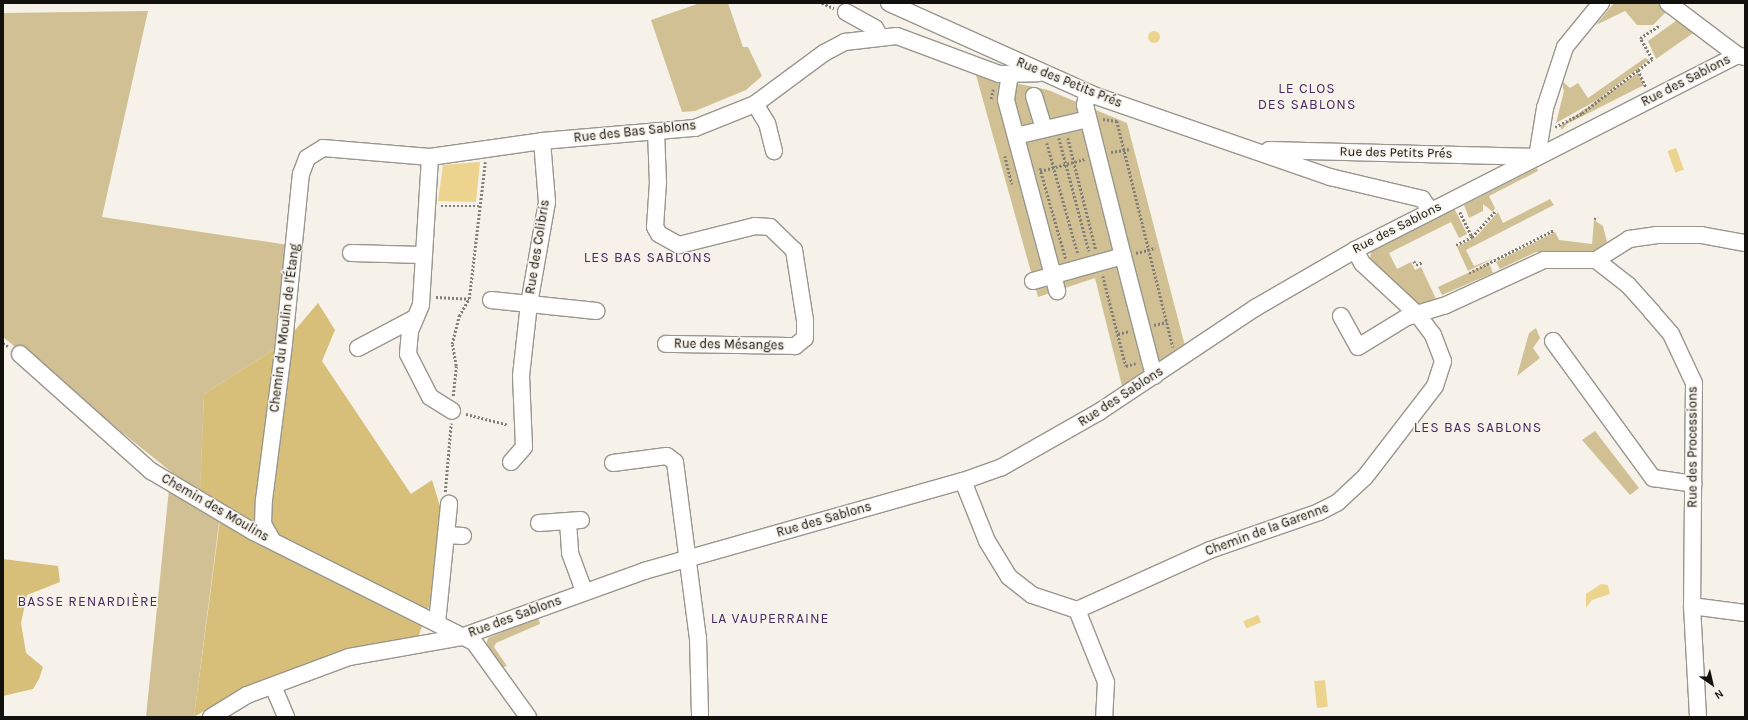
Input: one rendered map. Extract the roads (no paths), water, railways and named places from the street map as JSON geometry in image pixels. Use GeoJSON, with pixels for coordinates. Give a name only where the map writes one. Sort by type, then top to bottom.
{"type":"FeatureCollection","features":[{"type":"Feature","properties":{"kind":"street","name":"Rue des Petits Prés"},"geometry":{"type":"LineString","coordinates":[[888,3],[1038,73],[1087,93],[1330,177],[1422,199],[1431,211]]}},
{"type":"Feature","properties":{"kind":"street"},"geometry":{"type":"LineString","coordinates":[[1537,157],[1545,108],[1565,47],[1601,3]]}},
{"type":"Feature","properties":{"kind":"street"},"geometry":{"type":"LineString","coordinates":[[1668,3],[1741,56]]}},
{"type":"Feature","properties":{"kind":"street"},"geometry":{"type":"LineString","coordinates":[[846,12],[875,28],[880,38]]}},
{"type":"Feature","properties":{"kind":"street","name":"Rue des Bas Sablons"},"geometry":{"type":"LineString","coordinates":[[347,151],[430,157],[542,141],[695,128],[755,104],[834,46],[897,36],[999,74],[1038,73]]}},
{"type":"Feature","properties":{"kind":"street","name":"Rue des Sablons"},"geometry":{"type":"LineString","coordinates":[[212,717],[248,695],[349,658],[461,637],[584,591],[688,558],[963,481],[1041,447],[1154,376],[1255,308],[1355,250],[1556,147],[1741,56]]}},
{"type":"Feature","properties":{"kind":"street"},"geometry":{"type":"LineString","coordinates":[[1010,74],[1006,100],[1055,283]]}},
{"type":"Feature","properties":{"kind":"street"},"geometry":{"type":"LineString","coordinates":[[1087,93],[1088,119],[1154,376]]}},
{"type":"Feature","properties":{"kind":"street"},"geometry":{"type":"LineString","coordinates":[[1034,96],[1050,128]]}},
{"type":"Feature","properties":{"kind":"street"},"geometry":{"type":"LineString","coordinates":[[755,104],[767,123],[774,151]]}},
{"type":"Feature","properties":{"kind":"street"},"geometry":{"type":"LineString","coordinates":[[1016,136],[1088,119]]}},
{"type":"Feature","properties":{"kind":"street","name":"Rue des Mésanges"},"geometry":{"type":"LineString","coordinates":[[656,131],[658,182],[655,226],[659,234],[679,245],[755,226],[770,227],[794,250],[805,320],[805,338],[795,346],[666,344]]}},
{"type":"Feature","properties":{"kind":"street","name":"Rue des Colibris"},"geometry":{"type":"LineString","coordinates":[[511,462],[524,447],[521,376],[529,304],[547,202],[542,141]]}},
{"type":"Feature","properties":{"kind":"street","name":"Chemin du Moulin de l'Étang"},"geometry":{"type":"LineString","coordinates":[[272,540],[263,524],[264,500],[284,343],[301,174],[307,158],[323,148],[347,151]]}},
{"type":"Feature","properties":{"kind":"street","name":"Rue des Petits Prés"},"geometry":{"type":"LineString","coordinates":[[1254,150],[1537,157]]}},
{"type":"Feature","properties":{"kind":"street"},"geometry":{"type":"LineString","coordinates":[[430,157],[422,255],[421,296],[408,354],[430,397],[452,411]]}},
{"type":"Feature","properties":{"kind":"street"},"geometry":{"type":"LineString","coordinates":[[1341,316],[1358,347],[1407,317],[1418,315],[1544,260],[1596,260],[1629,239],[1656,235],[1701,236],[1745,243]]}},
{"type":"Feature","properties":{"kind":"street","name":"Chemin de la Garenne"},"geometry":{"type":"LineString","coordinates":[[1077,610],[1210,550],[1319,512],[1352,492],[1442,374],[1441,350],[1418,315],[1362,263],[1355,250]]}},
{"type":"Feature","properties":{"kind":"street"},"geometry":{"type":"LineString","coordinates":[[351,252],[422,255]]}},
{"type":"Feature","properties":{"kind":"street"},"geometry":{"type":"LineString","coordinates":[[1033,281],[1055,283],[1087,266],[1124,256]]}},
{"type":"Feature","properties":{"kind":"street","name":"Rue des Processions"},"geometry":{"type":"LineString","coordinates":[[1596,260],[1628,286],[1671,334],[1686,359],[1696,402],[1692,606],[1698,717]]}},
{"type":"Feature","properties":{"kind":"street","name":"Rue des Colibris"},"geometry":{"type":"LineString","coordinates":[[491,300],[596,311]]}},
{"type":"Feature","properties":{"kind":"street"},"geometry":{"type":"LineString","coordinates":[[358,348],[415,318]]}},
{"type":"Feature","properties":{"kind":"street"},"geometry":{"type":"LineString","coordinates":[[1552,341],[1653,478],[1694,484]]}},
{"type":"Feature","properties":{"kind":"street","name":"Chemin des Moulins"},"geometry":{"type":"LineString","coordinates":[[20,354],[151,471],[272,540],[437,623]]}},
{"type":"Feature","properties":{"kind":"street"},"geometry":{"type":"LineString","coordinates":[[613,463],[667,456],[675,462],[698,638],[700,717]]}},
{"type":"Feature","properties":{"kind":"street"},"geometry":{"type":"LineString","coordinates":[[963,481],[987,541],[1009,577],[1032,595],[1077,610],[1106,682],[1104,717]]}},
{"type":"Feature","properties":{"kind":"street"},"geometry":{"type":"LineString","coordinates":[[437,623],[449,504]]}},
{"type":"Feature","properties":{"kind":"street"},"geometry":{"type":"LineString","coordinates":[[539,523],[575,521],[570,553],[584,591]]}},
{"type":"Feature","properties":{"kind":"street"},"geometry":{"type":"LineString","coordinates":[[446,535],[464,536]]}},
{"type":"Feature","properties":{"kind":"street"},"geometry":{"type":"LineString","coordinates":[[1692,606],[1745,613]]}},
{"type":"Feature","properties":{"kind":"street","name":"Rue des Sablons"},"geometry":{"type":"LineString","coordinates":[[437,623],[461,637]]}},
{"type":"Feature","properties":{"kind":"street"},"geometry":{"type":"LineString","coordinates":[[461,637],[482,650],[528,717]]}},
{"type":"Feature","properties":{"kind":"street"},"geometry":{"type":"LineString","coordinates":[[273,686],[286,717]]}},
{"type":"Feature","properties":{"kind":"district","name":"LE CLOS DES SABLONS"},"geometry":{"type":"Point","coordinates":[1307,98]}},
{"type":"Feature","properties":{"kind":"district","name":"LES BAS SABLONS"},"geometry":{"type":"Point","coordinates":[648,258]}},
{"type":"Feature","properties":{"kind":"district","name":"LES BAS SABLONS"},"geometry":{"type":"Point","coordinates":[1478,428]}},
{"type":"Feature","properties":{"kind":"district","name":"BASSE RENARDIÈRE"},"geometry":{"type":"Point","coordinates":[88,602]}},
{"type":"Feature","properties":{"kind":"district","name":"LA VAUPERRAINE"},"geometry":{"type":"Point","coordinates":[770,619]}}]}
